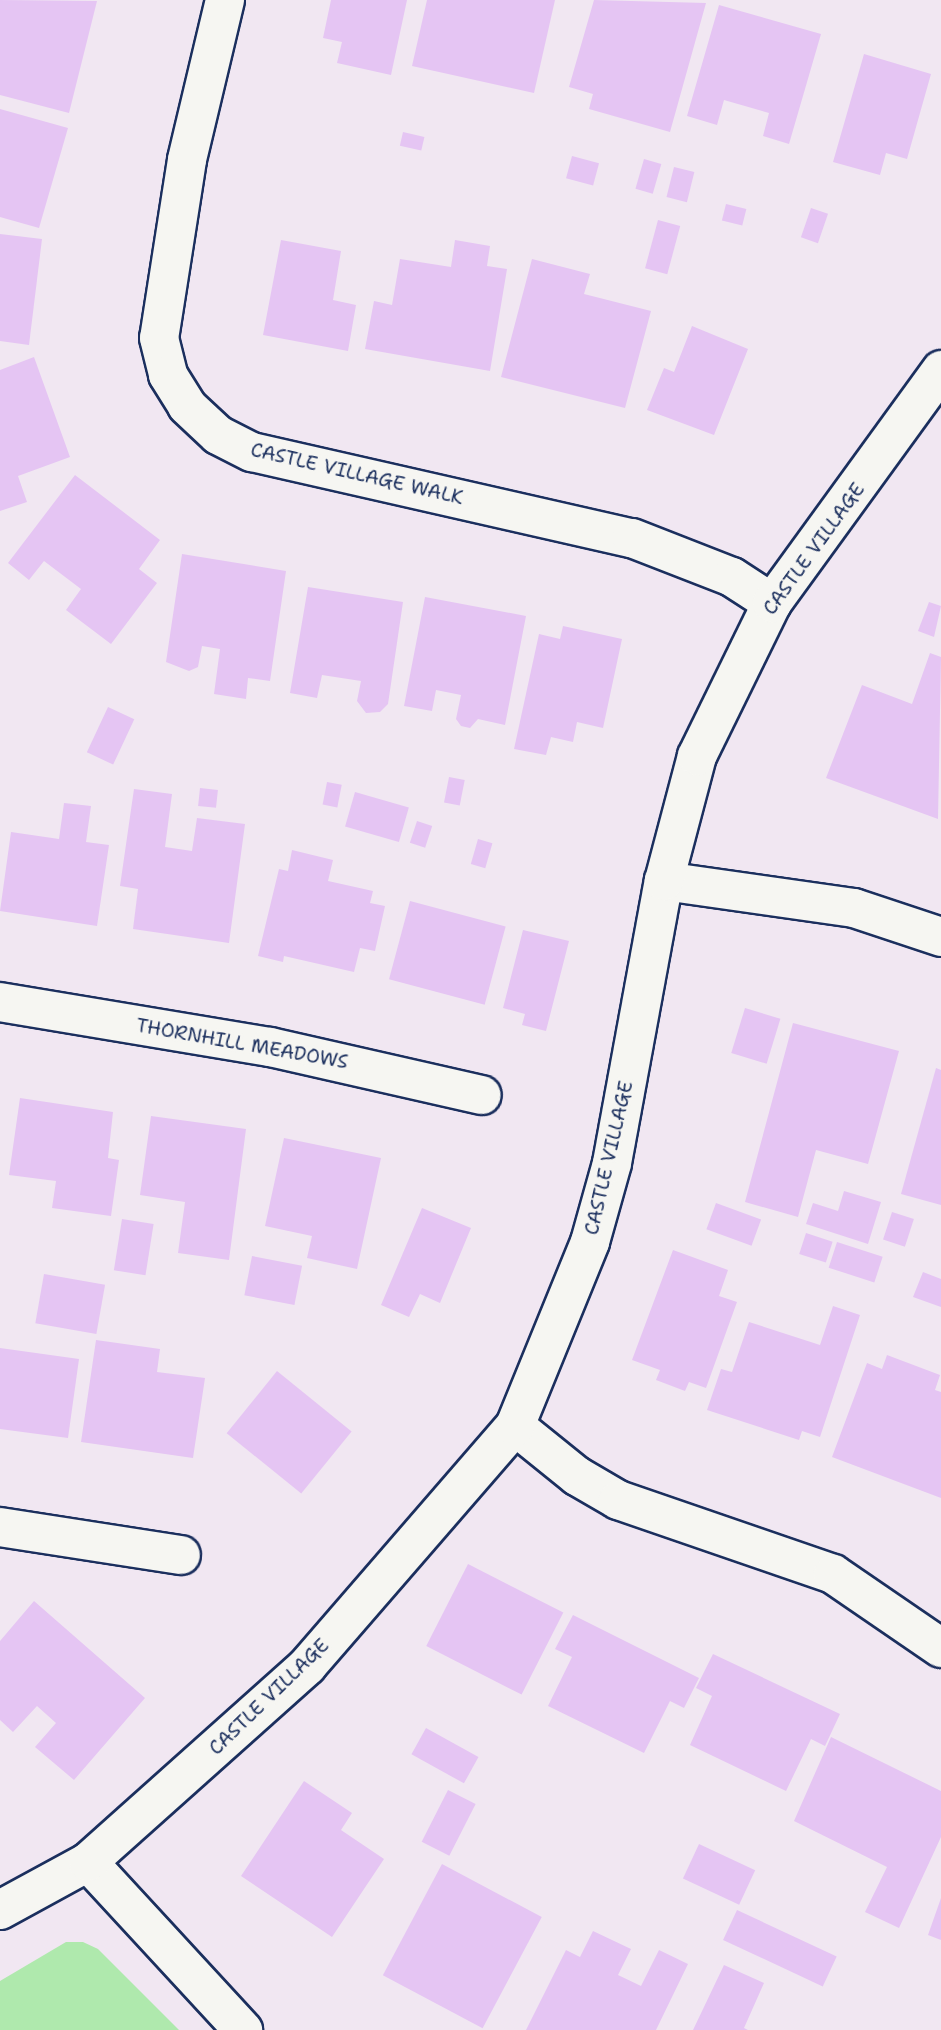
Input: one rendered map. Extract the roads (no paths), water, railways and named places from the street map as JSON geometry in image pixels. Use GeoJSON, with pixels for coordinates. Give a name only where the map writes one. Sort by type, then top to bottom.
{"type":"FeatureCollection","features":[{"type":"Feature","properties":{"kind":"street","name":"CASTLE VILLAGE WALK"},"geometry":{"type":"LineString","coordinates":[[225,0],[187,160],[159,338],[168,375],[187,406],[218,435],[252,452],[632,538],[732,576],[772,603]]}},
{"type":"Feature","properties":{"kind":"street","name":"CASTLE VILLAGE"},"geometry":{"type":"LineString","coordinates":[[0,1910],[88,1862],[307,1665],[515,1426],[590,1242],[612,1163],[664,881],[697,756],[772,603],[941,370]]}},
{"type":"Feature","properties":{"kind":"street"},"geometry":{"type":"LineString","coordinates":[[664,881],[854,908],[941,937]]}},
{"type":"Feature","properties":{"kind":"street","name":"THORNHILL MEADOWS"},"geometry":{"type":"LineString","coordinates":[[0,1002],[270,1047],[482,1095]]}},
{"type":"Feature","properties":{"kind":"street"},"geometry":{"type":"LineString","coordinates":[[515,1426],[577,1476],[618,1500],[833,1574],[941,1648]]}},
{"type":"Feature","properties":{"kind":"street"},"geometry":{"type":"LineString","coordinates":[[0,1527],[181,1555]]}},
{"type":"Feature","properties":{"kind":"street"},"geometry":{"type":"LineString","coordinates":[[88,1862],[243,2030]]}}]}
